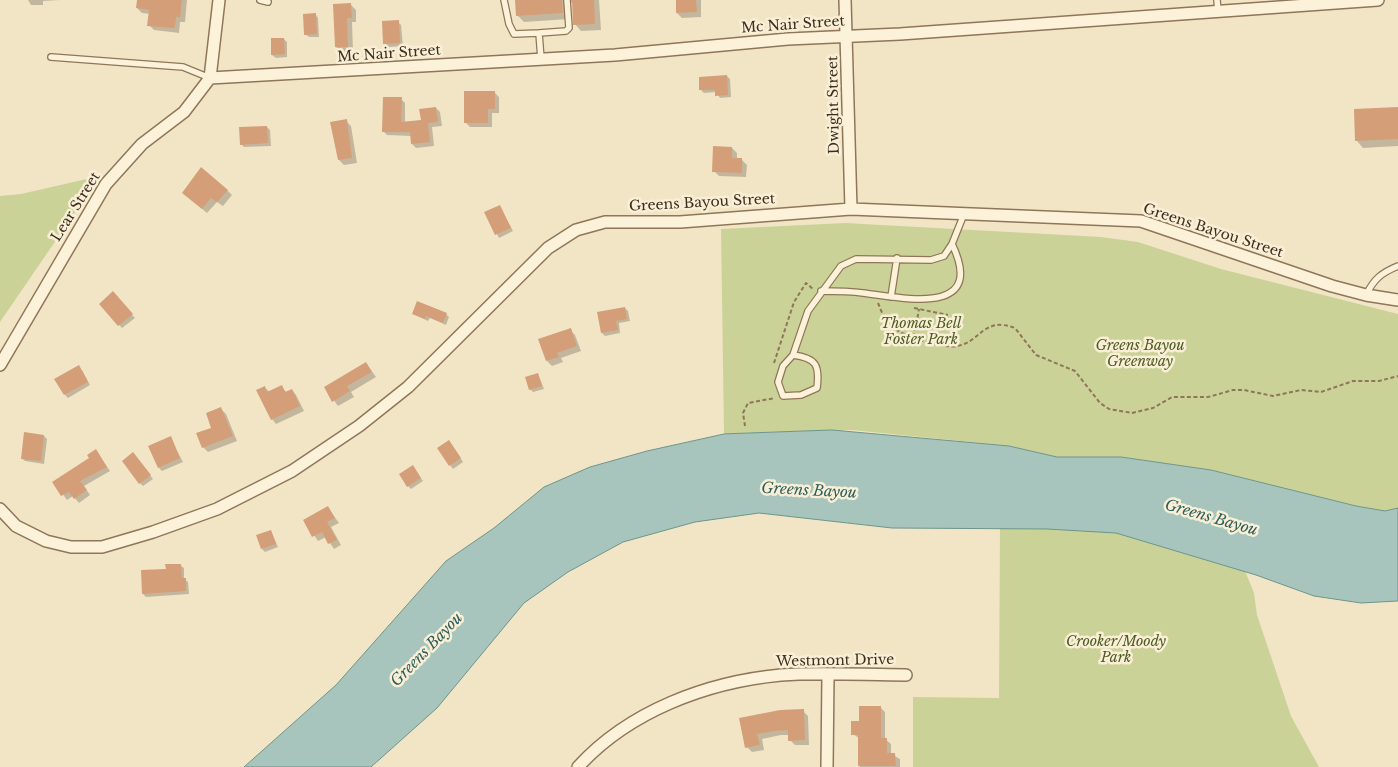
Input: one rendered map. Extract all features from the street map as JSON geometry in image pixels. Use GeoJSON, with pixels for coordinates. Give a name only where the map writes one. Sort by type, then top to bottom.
{"type":"FeatureCollection","features":[{"type":"Feature","properties":{"kind":"street"},"geometry":{"type":"LineString","coordinates":[[210,78],[219,0]]}},
{"type":"Feature","properties":{"kind":"street","name":"Dwight Street"},"geometry":{"type":"LineString","coordinates":[[845,0],[851,209]]}},
{"type":"Feature","properties":{"kind":"street","name":"Mc Nair Street"},"geometry":{"type":"LineString","coordinates":[[210,78],[541,60],[1218,6],[1378,0]]}},
{"type":"Feature","properties":{"kind":"street","name":"Lear Street"},"geometry":{"type":"LineString","coordinates":[[0,365],[106,184],[142,144],[184,112],[210,78]]}},
{"type":"Feature","properties":{"kind":"street","name":"Greens Bayou Street"},"geometry":{"type":"LineString","coordinates":[[0,509],[16,526],[46,541],[71,547],[102,546],[153,532],[217,509],[292,470],[359,426],[415,380],[548,248],[576,230],[605,222],[680,222],[851,209],[1141,221],[1366,295],[1398,300]]}},
{"type":"Feature","properties":{"kind":"street","name":"Westmont Drive"},"geometry":{"type":"LineString","coordinates":[[578,767],[589,755],[626,726],[673,702],[734,683],[782,675],[906,675]]}},
{"type":"Feature","properties":{"kind":"street"},"geometry":{"type":"LineString","coordinates":[[827,767],[828,675]]}},
{"type":"Feature","properties":{"kind":"lane"},"geometry":{"type":"LineString","coordinates":[[260,0],[268,2]]}},
{"type":"Feature","properties":{"kind":"lane"},"geometry":{"type":"LineString","coordinates":[[504,0],[509,24],[514,34],[562,32],[569,28],[567,0]]}},
{"type":"Feature","properties":{"kind":"lane"},"geometry":{"type":"LineString","coordinates":[[539,32],[541,60]]}},
{"type":"Feature","properties":{"kind":"lane"},"geometry":{"type":"LineString","coordinates":[[51,57],[183,68],[210,78]]}},
{"type":"Feature","properties":{"kind":"lane"},"geometry":{"type":"LineString","coordinates":[[793,355],[808,357],[814,363],[819,374],[817,388],[801,395],[783,396],[778,382],[783,366],[793,355],[808,311],[819,291],[841,266],[856,259],[897,258],[931,260],[944,256],[952,244],[964,214]]}},
{"type":"Feature","properties":{"kind":"lane"},"geometry":{"type":"LineString","coordinates":[[819,291],[848,291],[930,299],[940,298],[951,292],[961,279],[961,261],[952,244]]}},
{"type":"Feature","properties":{"kind":"lane"},"geometry":{"type":"LineString","coordinates":[[891,296],[897,258]]}},
{"type":"Feature","properties":{"kind":"lane"},"geometry":{"type":"LineString","coordinates":[[1366,295],[1373,281],[1382,273],[1398,266]]}},
{"type":"Feature","properties":{"kind":"path"},"geometry":{"type":"LineString","coordinates":[[774,365],[785,324],[800,291],[806,283],[819,291]]}},
{"type":"Feature","properties":{"kind":"path"},"geometry":{"type":"LineString","coordinates":[[872,301],[887,304]]}},
{"type":"Feature","properties":{"kind":"path"},"geometry":{"type":"LineString","coordinates":[[879,303],[883,316],[896,330],[942,346],[956,347],[965,344],[989,326],[1008,325],[1015,328],[1036,355],[1075,371],[1100,403],[1109,409],[1132,414],[1153,408],[1172,397],[1208,397],[1233,390],[1244,390],[1273,396],[1301,390],[1321,392],[1353,380],[1379,381],[1398,376]]}},
{"type":"Feature","properties":{"kind":"path"},"geometry":{"type":"LineString","coordinates":[[911,308],[948,314]]}},
{"type":"Feature","properties":{"kind":"path"},"geometry":{"type":"LineString","coordinates":[[914,337],[919,309]]}},
{"type":"Feature","properties":{"kind":"path"},"geometry":{"type":"LineString","coordinates":[[745,426],[745,407],[748,404],[776,397],[774,391]]}},
{"type":"Feature","properties":{"kind":"green space"},"geometry":{"type":"Polygon","coordinates":[[[100,176],[0,322],[0,196],[21,194],[100,176]]]}},
{"type":"Feature","properties":{"kind":"green space"},"geometry":{"type":"Polygon","coordinates":[[[845,223],[1101,237],[1138,242],[1221,269],[1398,314],[1398,508],[1385,511],[1356,506],[1211,470],[1121,457],[1057,457],[1009,446],[852,430],[724,434],[721,229],[845,223]]]}},
{"type":"Feature","properties":{"kind":"green space","name":"Crooker/Moody Park"},"geometry":{"type":"Polygon","coordinates":[[[1000,522],[1098,525],[1241,561],[1254,593],[1257,615],[1291,716],[1319,767],[913,767],[913,697],[999,698],[1000,522]]]}},
{"type":"Feature","properties":{"kind":"water","name":"Greens Bayou"},"geometry":{"type":"Polygon","coordinates":[[[832,430],[1009,446],[1057,457],[1121,457],[1211,470],[1356,506],[1385,511],[1398,508],[1398,601],[1361,603],[1314,596],[1256,575],[1116,533],[1047,529],[892,528],[759,513],[695,522],[623,542],[568,572],[524,603],[437,708],[371,767],[244,767],[336,685],[446,561],[494,528],[544,487],[590,467],[647,451],[724,434],[832,430]]]}},
{"type":"Feature","properties":{"kind":"building"},"geometry":{"type":"Polygon","coordinates":[[[137,0],[182,0],[180,18],[176,17],[175,28],[147,26],[149,10],[136,8],[137,0]]]}},
{"type":"Feature","properties":{"kind":"building"},"geometry":{"type":"Polygon","coordinates":[[[515,0],[562,0],[563,13],[516,16],[515,0]]]}},
{"type":"Feature","properties":{"kind":"building"},"geometry":{"type":"Polygon","coordinates":[[[572,0],[594,0],[595,24],[573,25],[572,0]]]}},
{"type":"Feature","properties":{"kind":"building"},"geometry":{"type":"Polygon","coordinates":[[[676,0],[696,0],[697,12],[676,13],[676,0]]]}},
{"type":"Feature","properties":{"kind":"building"},"geometry":{"type":"Polygon","coordinates":[[[351,3],[352,18],[347,18],[348,47],[335,47],[333,4],[351,3]]]}},
{"type":"Feature","properties":{"kind":"building"},"geometry":{"type":"Polygon","coordinates":[[[316,13],[317,34],[304,35],[303,14],[316,13]]]}},
{"type":"Feature","properties":{"kind":"building"},"geometry":{"type":"Polygon","coordinates":[[[399,20],[400,43],[383,44],[382,21],[399,20]]]}},
{"type":"Feature","properties":{"kind":"building"},"geometry":{"type":"Polygon","coordinates":[[[271,38],[284,38],[285,54],[271,55],[271,38]]]}},
{"type":"Feature","properties":{"kind":"building"},"geometry":{"type":"Polygon","coordinates":[[[727,75],[728,95],[715,96],[715,90],[699,90],[699,77],[727,75]]]}},
{"type":"Feature","properties":{"kind":"building"},"geometry":{"type":"Polygon","coordinates":[[[464,91],[495,91],[495,109],[488,109],[488,123],[464,123],[464,91]]]}},
{"type":"Feature","properties":{"kind":"building"},"geometry":{"type":"Polygon","coordinates":[[[383,97],[402,97],[401,122],[421,120],[419,109],[436,107],[438,122],[428,123],[430,142],[411,144],[410,132],[382,132],[383,97]]]}},
{"type":"Feature","properties":{"kind":"building"},"geometry":{"type":"Polygon","coordinates":[[[1398,107],[1398,139],[1355,141],[1354,109],[1398,107]]]}},
{"type":"Feature","properties":{"kind":"building"},"geometry":{"type":"Polygon","coordinates":[[[347,119],[352,158],[338,160],[330,122],[347,119]]]}},
{"type":"Feature","properties":{"kind":"building"},"geometry":{"type":"Polygon","coordinates":[[[267,126],[268,143],[240,145],[239,127],[267,126]]]}},
{"type":"Feature","properties":{"kind":"building"},"geometry":{"type":"Polygon","coordinates":[[[713,146],[732,147],[732,158],[742,158],[742,173],[712,172],[713,146]]]}},
{"type":"Feature","properties":{"kind":"building"},"geometry":{"type":"Polygon","coordinates":[[[201,167],[228,190],[217,202],[211,198],[202,209],[182,193],[201,167]]]}},
{"type":"Feature","properties":{"kind":"building"},"geometry":{"type":"Polygon","coordinates":[[[500,205],[511,228],[495,235],[484,212],[500,205]]]}},
{"type":"Feature","properties":{"kind":"building"},"geometry":{"type":"Polygon","coordinates":[[[113,291],[133,314],[118,326],[99,304],[113,291]]]}},
{"type":"Feature","properties":{"kind":"building"},"geometry":{"type":"Polygon","coordinates":[[[417,301],[447,313],[443,323],[426,316],[425,319],[412,314],[417,301]]]}},
{"type":"Feature","properties":{"kind":"building"},"geometry":{"type":"Polygon","coordinates":[[[625,307],[627,319],[616,321],[618,330],[601,333],[597,312],[625,307]]]}},
{"type":"Feature","properties":{"kind":"building"},"geometry":{"type":"Polygon","coordinates":[[[571,328],[577,346],[557,353],[559,357],[546,361],[538,339],[571,328]]]}},
{"type":"Feature","properties":{"kind":"building"},"geometry":{"type":"Polygon","coordinates":[[[366,362],[372,372],[347,386],[350,391],[332,402],[324,387],[366,362]]]}},
{"type":"Feature","properties":{"kind":"building"},"geometry":{"type":"Polygon","coordinates":[[[79,365],[88,382],[64,395],[54,379],[79,365]]]}},
{"type":"Feature","properties":{"kind":"building"},"geometry":{"type":"Polygon","coordinates":[[[538,373],[542,386],[529,390],[525,377],[538,373]]]}},
{"type":"Feature","properties":{"kind":"building"},"geometry":{"type":"Polygon","coordinates":[[[282,385],[285,392],[292,389],[300,406],[271,420],[256,390],[265,386],[267,392],[282,385]]]}},
{"type":"Feature","properties":{"kind":"building"},"geometry":{"type":"Polygon","coordinates":[[[221,407],[233,436],[202,448],[196,433],[211,428],[206,413],[221,407]]]}},
{"type":"Feature","properties":{"kind":"building"},"geometry":{"type":"Polygon","coordinates":[[[24,432],[44,435],[41,461],[21,459],[24,432]]]}},
{"type":"Feature","properties":{"kind":"building"},"geometry":{"type":"Polygon","coordinates":[[[171,436],[180,458],[158,468],[148,446],[171,436]]]}},
{"type":"Feature","properties":{"kind":"building"},"geometry":{"type":"Polygon","coordinates":[[[449,440],[461,458],[449,466],[437,448],[449,440]]]}},
{"type":"Feature","properties":{"kind":"building"},"geometry":{"type":"Polygon","coordinates":[[[96,449],[107,467],[80,481],[87,490],[74,499],[69,492],[61,496],[52,482],[89,458],[87,455],[96,449]]]}},
{"type":"Feature","properties":{"kind":"building"},"geometry":{"type":"Polygon","coordinates":[[[133,452],[151,475],[139,484],[122,461],[133,452]]]}},
{"type":"Feature","properties":{"kind":"building"},"geometry":{"type":"Polygon","coordinates":[[[413,465],[421,478],[407,487],[399,474],[413,465]]]}},
{"type":"Feature","properties":{"kind":"building"},"geometry":{"type":"Polygon","coordinates":[[[328,506],[335,518],[327,522],[337,540],[328,544],[322,532],[312,537],[303,520],[328,506]]]}},
{"type":"Feature","properties":{"kind":"building"},"geometry":{"type":"Polygon","coordinates":[[[271,530],[276,544],[261,549],[256,535],[271,530]]]}},
{"type":"Feature","properties":{"kind":"building"},"geometry":{"type":"Polygon","coordinates":[[[165,564],[181,564],[182,578],[186,578],[186,591],[142,594],[141,570],[166,569],[165,564]]]}},
{"type":"Feature","properties":{"kind":"building"},"geometry":{"type":"Polygon","coordinates":[[[859,706],[881,706],[881,738],[887,738],[887,753],[895,753],[896,766],[858,766],[858,735],[851,735],[851,721],[859,721],[859,706]]]}},
{"type":"Feature","properties":{"kind":"building"},"geometry":{"type":"Polygon","coordinates":[[[804,709],[805,740],[788,741],[788,730],[775,731],[757,734],[760,745],[745,748],[739,718],[780,710],[804,709]]]}},
{"type":"Feature","properties":{"kind":"park label","name":"Thomas Bell Foster Park"},"geometry":{"type":"Point","coordinates":[921,332]}},
{"type":"Feature","properties":{"kind":"park label","name":"Greens Bayou Greenway"},"geometry":{"type":"Point","coordinates":[1140,354]}}]}
